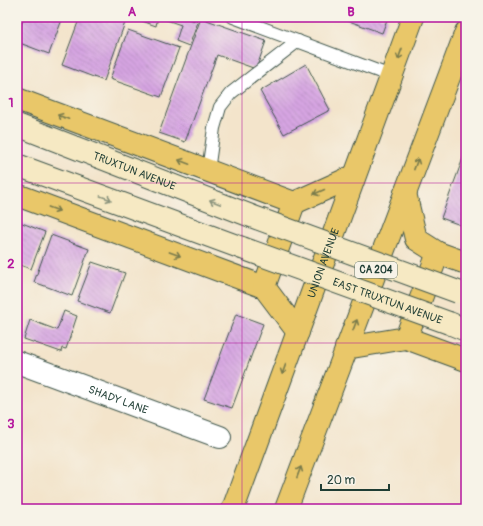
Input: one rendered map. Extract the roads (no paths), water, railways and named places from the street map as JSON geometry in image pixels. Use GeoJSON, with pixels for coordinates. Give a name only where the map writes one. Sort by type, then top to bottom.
{"type":"FeatureCollection","features":[{"type":"Feature","properties":{"kind":"highway","name":"UNION AVENUE"},"geometry":{"type":"LineString","coordinates":[[233,509],[413,17]]}},
{"type":"Feature","properties":{"kind":"highway","name":"CA 204"},"geometry":{"type":"LineString","coordinates":[[286,509],[466,32]]}},
{"type":"Feature","properties":{"kind":"highway"},"geometry":{"type":"LineString","coordinates":[[17,99],[294,203],[354,176]]}},
{"type":"Feature","properties":{"kind":"highway"},"geometry":{"type":"LineString","coordinates":[[406,193],[416,239],[438,253],[466,264]]}},
{"type":"Feature","properties":{"kind":"highway"},"geometry":{"type":"LineString","coordinates":[[17,195],[264,287],[298,332]]}},
{"type":"Feature","properties":{"kind":"highway"},"geometry":{"type":"LineString","coordinates":[[264,287],[294,203]]}},
{"type":"Feature","properties":{"kind":"highway"},"geometry":{"type":"LineString","coordinates":[[406,338],[438,253]]}},
{"type":"Feature","properties":{"kind":"highway"},"geometry":{"type":"LineString","coordinates":[[346,348],[406,338],[466,360]]}},
{"type":"Feature","properties":{"kind":"main road","name":"TRUXTUN AVENUE"},"geometry":{"type":"LineString","coordinates":[[17,125],[251,216],[462,294]]}},
{"type":"Feature","properties":{"kind":"main road","name":"EAST TRUXTUN AVENUE"},"geometry":{"type":"LineString","coordinates":[[17,165],[457,327]]}},
{"type":"Feature","properties":{"kind":"street","name":"SHADY LANE"},"geometry":{"type":"LineString","coordinates":[[17,362],[220,437]]}},
{"type":"Feature","properties":{"kind":"lane"},"geometry":{"type":"LineString","coordinates":[[233,17],[391,76]]}},
{"type":"Feature","properties":{"kind":"lane"},"geometry":{"type":"LineString","coordinates":[[208,171],[214,128],[220,107],[231,93],[298,41]]}}]}
